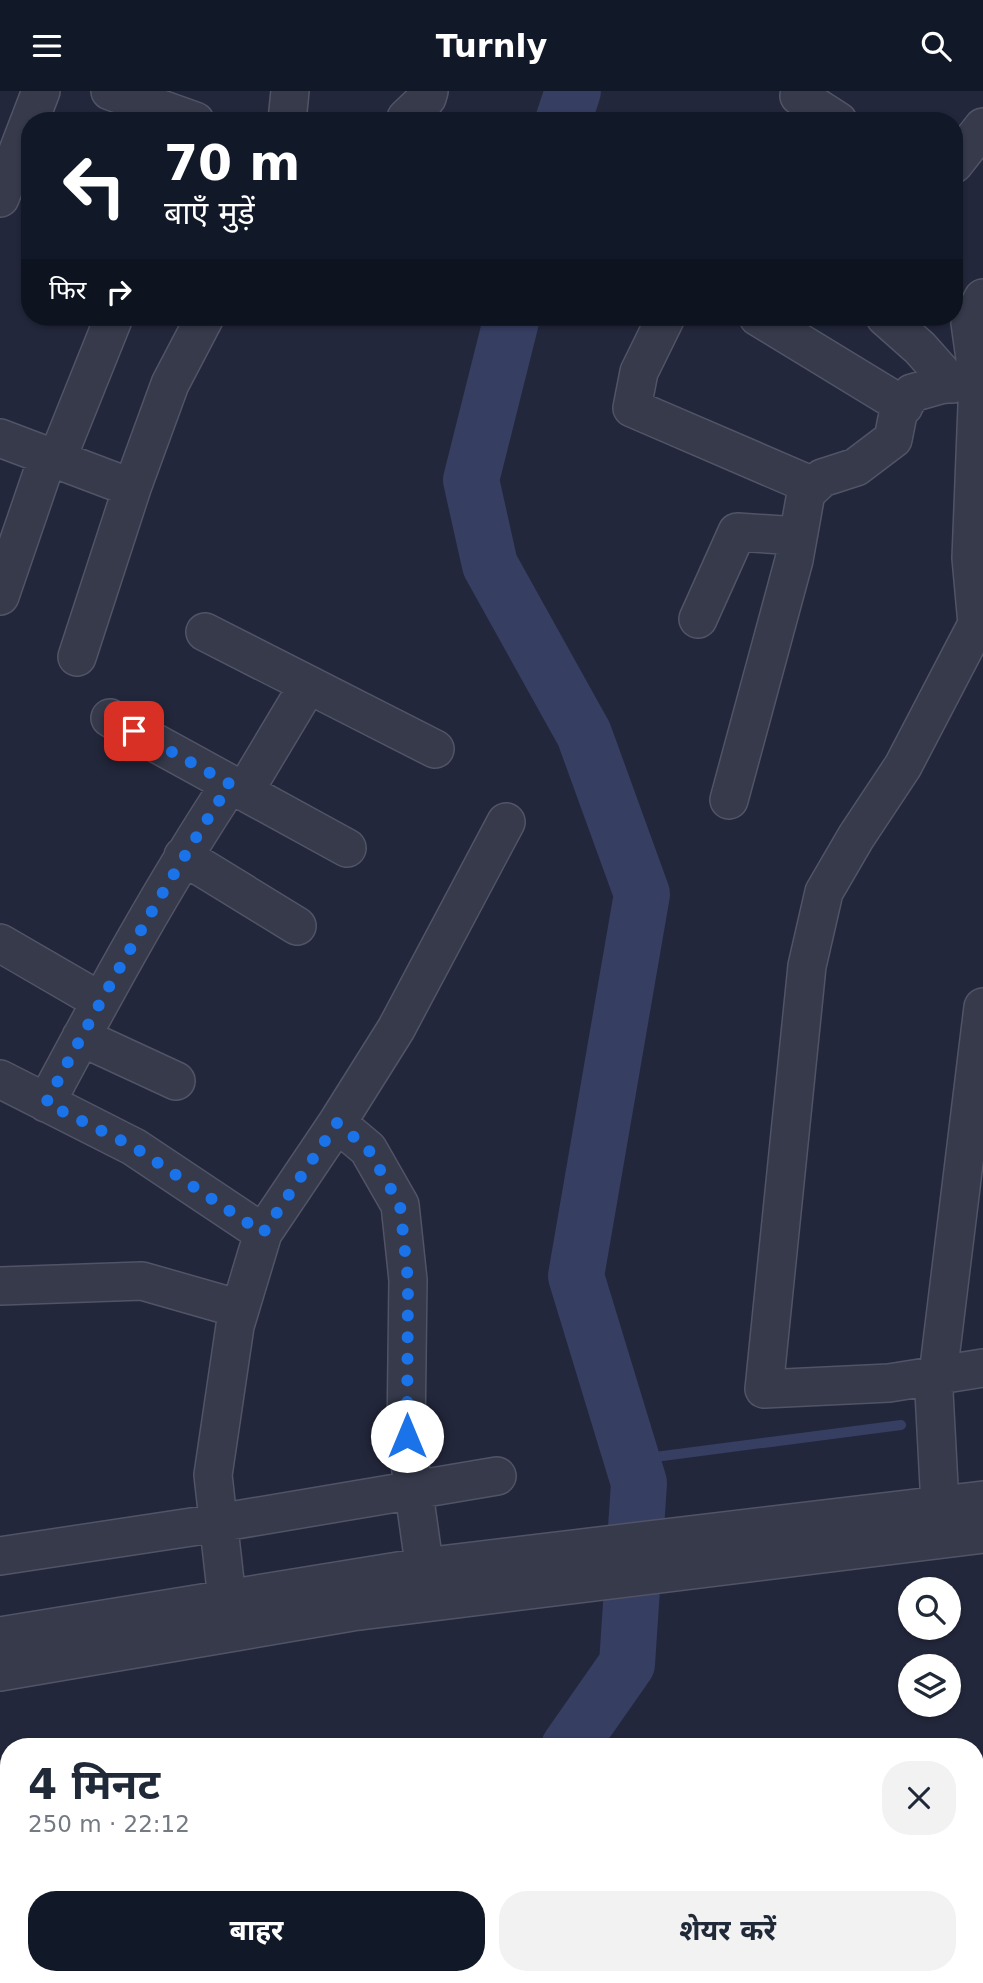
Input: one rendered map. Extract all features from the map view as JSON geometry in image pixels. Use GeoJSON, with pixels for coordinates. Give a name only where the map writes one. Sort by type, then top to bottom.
{"type":"FeatureCollection","features":[{"type":"Feature","properties":{"kind":"street"},"geometry":{"type":"LineString","coordinates":[[33,112],[41,91]]}},
{"type":"Feature","properties":{"kind":"street"},"geometry":{"type":"LineString","coordinates":[[110,91],[182,109]]}},
{"type":"Feature","properties":{"kind":"street"},"geometry":{"type":"LineString","coordinates":[[288,112],[290,91]]}},
{"type":"Feature","properties":{"kind":"street"},"geometry":{"type":"LineString","coordinates":[[791,103],[814,112]]}},
{"type":"Feature","properties":{"kind":"street"},"geometry":{"type":"LineString","coordinates":[[963,153],[983,127]]}},
{"type":"Feature","properties":{"kind":"street"},"geometry":{"type":"LineString","coordinates":[[0,198],[21,143]]}},
{"type":"Feature","properties":{"kind":"street"},"geometry":{"type":"LineString","coordinates":[[983,298],[970,323],[971,558],[980,628],[903,766],[856,837],[824,892],[807,965],[764,1389],[889,1383],[983,1369]]}},
{"type":"Feature","properties":{"kind":"street"},"geometry":{"type":"LineString","coordinates":[[0,596],[53,458],[110,326]]}},
{"type":"Feature","properties":{"kind":"street"},"geometry":{"type":"LineString","coordinates":[[78,657],[132,488],[170,384],[200,326]]}},
{"type":"Feature","properties":{"kind":"street"},"geometry":{"type":"LineString","coordinates":[[662,326],[639,372],[632,408],[813,486]]}},
{"type":"Feature","properties":{"kind":"street"},"geometry":{"type":"LineString","coordinates":[[773,326],[904,405]]}},
{"type":"Feature","properties":{"kind":"street"},"geometry":{"type":"LineString","coordinates":[[895,326],[920,348],[971,382]]}},
{"type":"Feature","properties":{"kind":"street"},"geometry":{"type":"LineString","coordinates":[[729,800],[799,536],[806,493],[822,478],[856,467],[892,439],[898,414],[912,393],[971,382]]}},
{"type":"Feature","properties":{"kind":"street"},"geometry":{"type":"LineString","coordinates":[[0,438],[132,488]]}},
{"type":"Feature","properties":{"kind":"street"},"geometry":{"type":"LineString","coordinates":[[698,619],[737,533],[799,536]]}},
{"type":"Feature","properties":{"kind":"street"},"geometry":{"type":"LineString","coordinates":[[205,632],[435,749]]}},
{"type":"Feature","properties":{"kind":"street"},"geometry":{"type":"LineString","coordinates":[[46,1103],[100,1000],[183,856],[237,788],[308,685]]}},
{"type":"Feature","properties":{"kind":"street"},"geometry":{"type":"LineString","coordinates":[[110,718],[347,848]]}},
{"type":"Feature","properties":{"kind":"street"},"geometry":{"type":"LineString","coordinates":[[227,1599],[213,1475],[235,1326],[263,1233],[396,1029],[506,822]]}},
{"type":"Feature","properties":{"kind":"street"},"geometry":{"type":"LineString","coordinates":[[183,856],[297,926]]}},
{"type":"Feature","properties":{"kind":"street"},"geometry":{"type":"LineString","coordinates":[[0,943],[100,1000]]}},
{"type":"Feature","properties":{"kind":"street"},"geometry":{"type":"LineString","coordinates":[[940,1505],[934,1392],[983,1007]]}},
{"type":"Feature","properties":{"kind":"street"},"geometry":{"type":"LineString","coordinates":[[81,1037],[176,1081]]}},
{"type":"Feature","properties":{"kind":"street"},"geometry":{"type":"LineString","coordinates":[[0,1079],[134,1147],[263,1233]]}},
{"type":"Feature","properties":{"kind":"street"},"geometry":{"type":"LineString","coordinates":[[337,1123],[368,1149],[400,1205],[408,1280],[407,1436],[430,1603]]}},
{"type":"Feature","properties":{"kind":"street"},"geometry":{"type":"LineString","coordinates":[[0,1286],[142,1281],[240,1309]]}},
{"type":"Feature","properties":{"kind":"street"},"geometry":{"type":"LineString","coordinates":[[0,1556],[497,1476]]}},
{"type":"Feature","properties":{"kind":"street"},"geometry":{"type":"LineString","coordinates":[[0,1672],[352,1612],[534,1590],[940,1505],[983,1500]]}},
{"type":"Feature","properties":{"kind":"street"},"geometry":{"type":"LineString","coordinates":[[0,1636],[423,1567],[534,1554],[743,1547],[983,1534]]}},
{"type":"Feature","properties":{"kind":"waterway"},"geometry":{"type":"LineString","coordinates":[[566,112],[573,91]]}},
{"type":"Feature","properties":{"kind":"waterway"},"geometry":{"type":"LineString","coordinates":[[510,326],[471,480],[490,565],[584,734],[642,894],[576,1276],[639,1483],[627,1664],[575,1738]]}},
{"type":"Feature","properties":{"kind":"waterway"},"geometry":{"type":"LineString","coordinates":[[632,1460],[901,1425]]}},
{"type":"Feature","properties":{"kind":"route"},"geometry":{"type":"LineString","coordinates":[[134,731],[230,784],[183,856],[121,961],[46,1103],[134,1147],[263,1233],[337,1123],[368,1149],[400,1205],[408,1280],[407,1436]]}}]}
